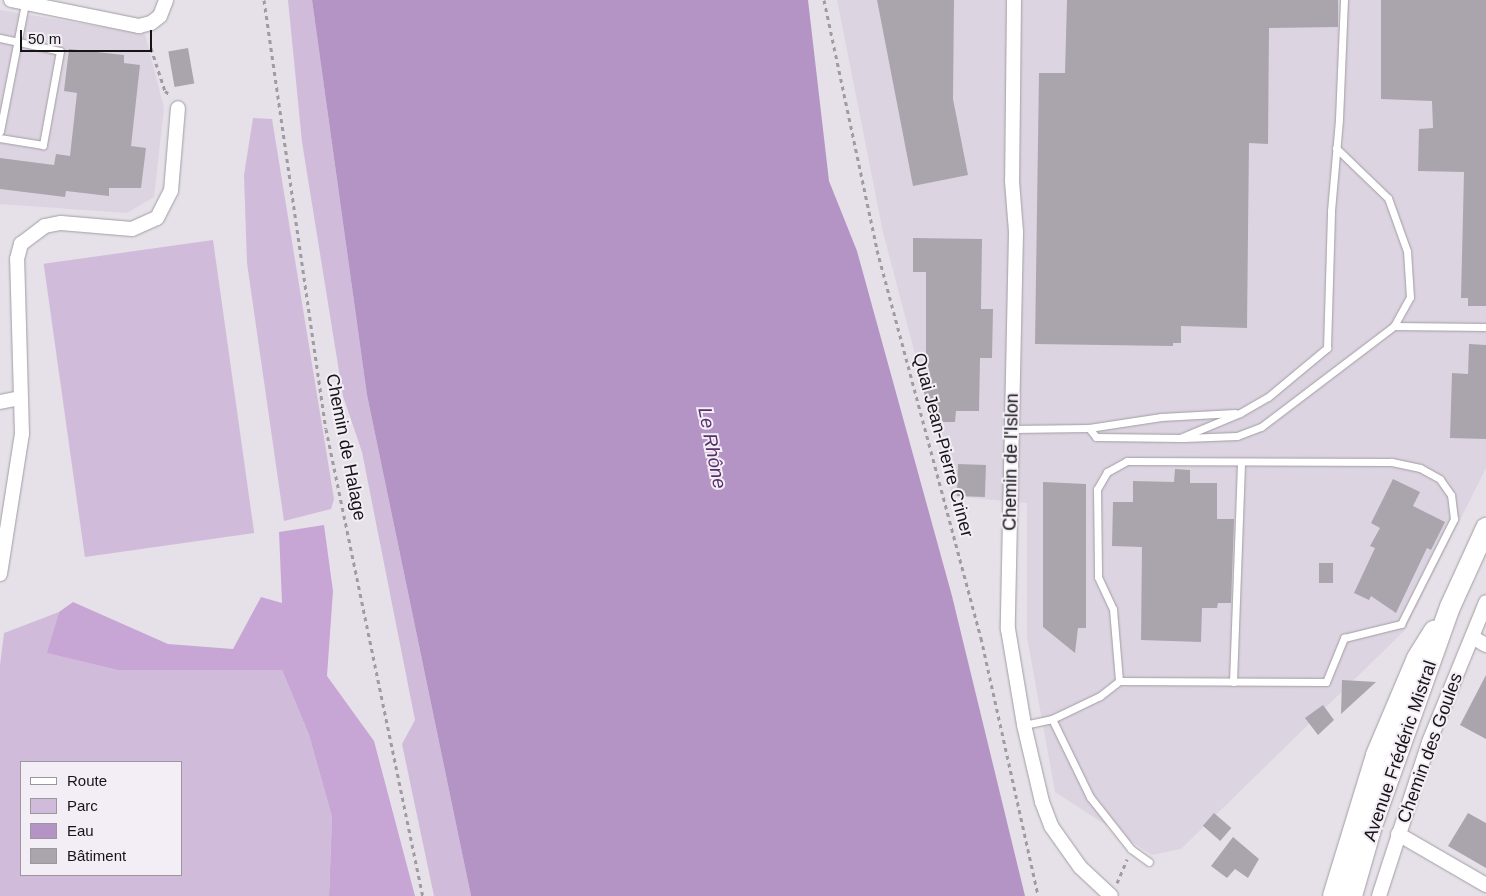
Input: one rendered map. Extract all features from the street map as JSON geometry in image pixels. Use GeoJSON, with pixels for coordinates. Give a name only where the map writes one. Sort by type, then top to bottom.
{"type":"FeatureCollection","features":[{"type":"Feature","properties":{"kind":"main road","name":"Avenue Frédéric Mistral"},"geometry":{"type":"LineString","coordinates":[[1352,896],[1372,826],[1450,607],[1486,528]]}},
{"type":"Feature","properties":{"kind":"main road","name":"Avenue Frédéric Mistral"},"geometry":{"type":"LineString","coordinates":[[1333,896],[1376,755],[1417,658],[1450,607]]}},
{"type":"Feature","properties":{"kind":"street"},"geometry":{"type":"LineString","coordinates":[[18,1],[55,4],[139,26],[151,23],[160,16],[166,0]]}},
{"type":"Feature","properties":{"kind":"street","name":"Chemin de l'Islon"},"geometry":{"type":"LineString","coordinates":[[1014,0],[1012,181],[1016,232],[1008,629],[1024,725],[1042,802],[1051,826],[1080,867],[1111,896]]}},
{"type":"Feature","properties":{"kind":"street"},"geometry":{"type":"LineString","coordinates":[[0,574],[22,434],[17,259],[21,244],[45,226],[61,223],[132,229],[157,218],[171,191],[178,108]]}},
{"type":"Feature","properties":{"kind":"street"},"geometry":{"type":"LineString","coordinates":[[0,402],[20,398]]}},
{"type":"Feature","properties":{"kind":"street","name":"Chemin des Goules"},"geometry":{"type":"LineString","coordinates":[[1379,896],[1429,742],[1486,602]]}},
{"type":"Feature","properties":{"kind":"street"},"geometry":{"type":"LineString","coordinates":[[1472,637],[1486,645]]}},
{"type":"Feature","properties":{"kind":"street"},"geometry":{"type":"LineString","coordinates":[[1398,834],[1486,885]]}},
{"type":"Feature","properties":{"kind":"lane"},"geometry":{"type":"LineString","coordinates":[[1180,438],[1240,413],[1268,397],[1326,348],[1344,0]]}},
{"type":"Feature","properties":{"kind":"lane"},"geometry":{"type":"LineString","coordinates":[[0,131],[17,42],[18,1]]}},
{"type":"Feature","properties":{"kind":"lane"},"geometry":{"type":"LineString","coordinates":[[0,38],[60,51],[43,145],[0,138]]}},
{"type":"Feature","properties":{"kind":"lane"},"geometry":{"type":"LineString","coordinates":[[1089,428],[1096,437],[1180,438],[1237,436],[1261,427],[1394,326],[1410,297],[1407,251],[1388,198],[1336,148]]}},
{"type":"Feature","properties":{"kind":"lane"},"geometry":{"type":"LineString","coordinates":[[1394,326],[1486,327]]}},
{"type":"Feature","properties":{"kind":"lane"},"geometry":{"type":"LineString","coordinates":[[1012,429],[1089,428],[1161,417],[1240,413]]}},
{"type":"Feature","properties":{"kind":"lane"},"geometry":{"type":"LineString","coordinates":[[1024,725],[1052,719],[1100,696],[1119,682],[1326,682],[1344,638],[1400,624],[1454,519],[1451,495],[1440,479],[1420,468],[1391,462],[1127,461],[1107,472],[1097,489],[1098,577],[1113,609],[1119,682]]}},
{"type":"Feature","properties":{"kind":"lane"},"geometry":{"type":"LineString","coordinates":[[1234,682],[1241,462]]}},
{"type":"Feature","properties":{"kind":"lane"},"geometry":{"type":"LineString","coordinates":[[1052,719],[1090,797],[1131,849],[1149,862]]}},
{"type":"Feature","properties":{"kind":"path","name":"Chemin de Halage"},"geometry":{"type":"LineString","coordinates":[[264,0],[326,430],[423,896]]}},
{"type":"Feature","properties":{"kind":"path","name":"Quai Jean-Pierre Criner"},"geometry":{"type":"LineString","coordinates":[[824,0],[877,250],[981,638],[1038,896]]}},
{"type":"Feature","properties":{"kind":"path"},"geometry":{"type":"LineString","coordinates":[[151,48],[165,92],[171,95],[178,108]]}},
{"type":"Feature","properties":{"kind":"path"},"geometry":{"type":"LineString","coordinates":[[1111,896],[1131,849]]}},
{"type":"Feature","properties":{"kind":"shaded area"},"geometry":{"type":"Polygon","coordinates":[[[837,0],[1486,0],[1486,468],[1405,630],[1181,849],[1152,855],[1055,792],[1027,637],[1027,503],[952,496],[883,232],[837,0]]]}},
{"type":"Feature","properties":{"kind":"shaded area"},"geometry":{"type":"Polygon","coordinates":[[[0,10],[145,34],[164,108],[154,197],[127,213],[0,204],[0,10]]]}},
{"type":"Feature","properties":{"kind":"shaded area"},"geometry":{"type":"Polygon","coordinates":[[[324,525],[333,591],[327,676],[374,741],[415,896],[329,896],[332,817],[309,735],[282,670],[117,670],[47,653],[59,612],[73,602],[168,644],[233,649],[261,597],[282,603],[279,532],[324,525]]]}},
{"type":"Feature","properties":{"kind":"green space"},"geometry":{"type":"Polygon","coordinates":[[[288,0],[312,0],[367,395],[471,896],[434,896],[402,744],[415,720],[362,452],[343,396],[302,142],[288,0]]]}},
{"type":"Feature","properties":{"kind":"green space"},"geometry":{"type":"Polygon","coordinates":[[[253,118],[272,119],[334,499],[331,509],[284,521],[247,263],[244,175],[253,118]]]}},
{"type":"Feature","properties":{"kind":"green space"},"geometry":{"type":"Polygon","coordinates":[[[213,240],[254,533],[85,557],[44,264],[213,240]]]}},
{"type":"Feature","properties":{"kind":"green space"},"geometry":{"type":"Polygon","coordinates":[[[59,612],[48,653],[117,670],[282,670],[309,735],[332,817],[329,896],[0,896],[0,665],[4,633],[59,612]]]}},
{"type":"Feature","properties":{"kind":"water","name":"Le Rhône"},"geometry":{"type":"Polygon","coordinates":[[[312,0],[808,0],[829,181],[857,251],[952,596],[1025,896],[471,896],[367,395],[312,0]]]}},
{"type":"Feature","properties":{"kind":"building"},"geometry":{"type":"Polygon","coordinates":[[[877,0],[954,0],[953,99],[968,175],[913,186],[877,0]]]}},
{"type":"Feature","properties":{"kind":"building"},"geometry":{"type":"Polygon","coordinates":[[[1067,0],[1338,0],[1338,27],[1269,28],[1268,144],[1249,143],[1247,328],[1181,326],[1181,343],[1173,343],[1173,346],[1035,344],[1039,73],[1065,73],[1067,0]]]}},
{"type":"Feature","properties":{"kind":"building"},"geometry":{"type":"Polygon","coordinates":[[[1381,0],[1486,0],[1486,306],[1468,306],[1468,298],[1461,298],[1464,172],[1418,171],[1419,129],[1433,128],[1432,101],[1381,99],[1381,0]]]}},
{"type":"Feature","properties":{"kind":"building"},"geometry":{"type":"Polygon","coordinates":[[[188,48],[194,83],[175,87],[168,51],[188,48]]]}},
{"type":"Feature","properties":{"kind":"building"},"geometry":{"type":"Polygon","coordinates":[[[69,49],[124,55],[124,63],[140,65],[131,146],[146,148],[141,188],[109,188],[109,196],[66,191],[65,197],[0,189],[0,158],[54,165],[56,154],[70,156],[77,93],[64,91],[69,49]]]}},
{"type":"Feature","properties":{"kind":"building"},"geometry":{"type":"Polygon","coordinates":[[[913,238],[982,239],[981,309],[993,309],[992,358],[980,358],[979,411],[956,411],[955,422],[932,422],[918,371],[926,371],[926,272],[913,272],[913,238]]]}},
{"type":"Feature","properties":{"kind":"building"},"geometry":{"type":"Polygon","coordinates":[[[1469,344],[1486,345],[1486,439],[1450,438],[1452,373],[1468,374],[1469,344]]]}},
{"type":"Feature","properties":{"kind":"building"},"geometry":{"type":"Polygon","coordinates":[[[958,464],[986,465],[985,497],[957,496],[958,464]]]}},
{"type":"Feature","properties":{"kind":"building"},"geometry":{"type":"Polygon","coordinates":[[[1175,469],[1190,470],[1190,483],[1217,483],[1217,519],[1234,519],[1231,603],[1218,603],[1217,608],[1202,608],[1201,642],[1141,640],[1142,547],[1112,546],[1113,502],[1133,502],[1133,481],[1174,482],[1175,469]]]}},
{"type":"Feature","properties":{"kind":"building"},"geometry":{"type":"Polygon","coordinates":[[[1393,479],[1420,492],[1413,506],[1445,522],[1431,550],[1427,548],[1396,613],[1371,596],[1369,600],[1354,593],[1375,548],[1370,546],[1380,528],[1371,523],[1393,479]]]}},
{"type":"Feature","properties":{"kind":"building"},"geometry":{"type":"Polygon","coordinates":[[[1043,482],[1086,484],[1086,628],[1078,628],[1075,653],[1043,627],[1043,482]]]}},
{"type":"Feature","properties":{"kind":"building"},"geometry":{"type":"Polygon","coordinates":[[[1319,563],[1333,563],[1333,583],[1319,583],[1319,563]]]}},
{"type":"Feature","properties":{"kind":"building"},"geometry":{"type":"Polygon","coordinates":[[[1486,675],[1486,739],[1460,725],[1486,675]]]}},
{"type":"Feature","properties":{"kind":"building"},"geometry":{"type":"Polygon","coordinates":[[[1342,680],[1376,682],[1341,714],[1342,680]]]}},
{"type":"Feature","properties":{"kind":"building"},"geometry":{"type":"Polygon","coordinates":[[[1323,705],[1334,720],[1318,735],[1305,718],[1323,705]]]}},
{"type":"Feature","properties":{"kind":"building"},"geometry":{"type":"Polygon","coordinates":[[[1214,813],[1231,828],[1220,841],[1203,826],[1214,813]]]}},
{"type":"Feature","properties":{"kind":"building"},"geometry":{"type":"Polygon","coordinates":[[[1468,813],[1486,823],[1486,868],[1448,846],[1468,813]]]}},
{"type":"Feature","properties":{"kind":"building"},"geometry":{"type":"Polygon","coordinates":[[[1233,837],[1259,859],[1248,878],[1235,869],[1227,878],[1211,866],[1233,837]]]}}]}
